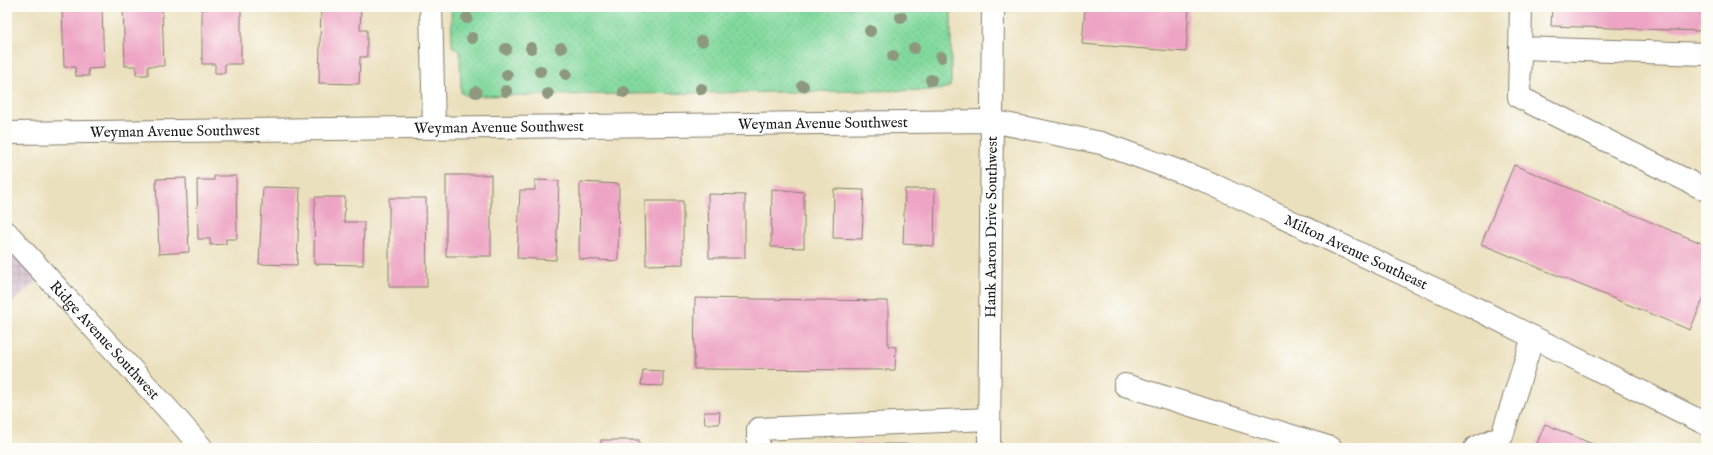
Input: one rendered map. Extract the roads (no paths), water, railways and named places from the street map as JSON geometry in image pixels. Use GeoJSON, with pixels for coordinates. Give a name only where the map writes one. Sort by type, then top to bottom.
{"type":"FeatureCollection","features":[{"type":"Feature","properties":{"kind":"street"},"geometry":{"type":"LineString","coordinates":[[431,7],[434,127]]}},
{"type":"Feature","properties":{"kind":"street","name":"Hank Aaron Drive Southwest"},"geometry":{"type":"LineString","coordinates":[[989,448],[993,7]]}},
{"type":"Feature","properties":{"kind":"street"},"geometry":{"type":"LineString","coordinates":[[1521,7],[1519,97],[1706,190]]}},
{"type":"Feature","properties":{"kind":"street"},"geometry":{"type":"LineString","coordinates":[[1520,48],[1706,54]]}},
{"type":"Feature","properties":{"kind":"street","name":"Weyman Avenue Southwest"},"geometry":{"type":"LineString","coordinates":[[7,133],[992,121]]}},
{"type":"Feature","properties":{"kind":"street","name":"Milton Avenue Southeast"},"geometry":{"type":"LineString","coordinates":[[992,121],[1101,143],[1204,180],[1462,302],[1706,424]]}},
{"type":"Feature","properties":{"kind":"street","name":"Ridge Avenue Southwest"},"geometry":{"type":"LineString","coordinates":[[7,233],[202,448]]}},
{"type":"Feature","properties":{"kind":"street"},"geometry":{"type":"LineString","coordinates":[[1475,448],[1502,436],[1533,337]]}},
{"type":"Feature","properties":{"kind":"street"},"geometry":{"type":"LineString","coordinates":[[1125,385],[1331,448]]}},
{"type":"Feature","properties":{"kind":"street"},"geometry":{"type":"LineString","coordinates":[[758,448],[758,429],[989,419]]}}]}
